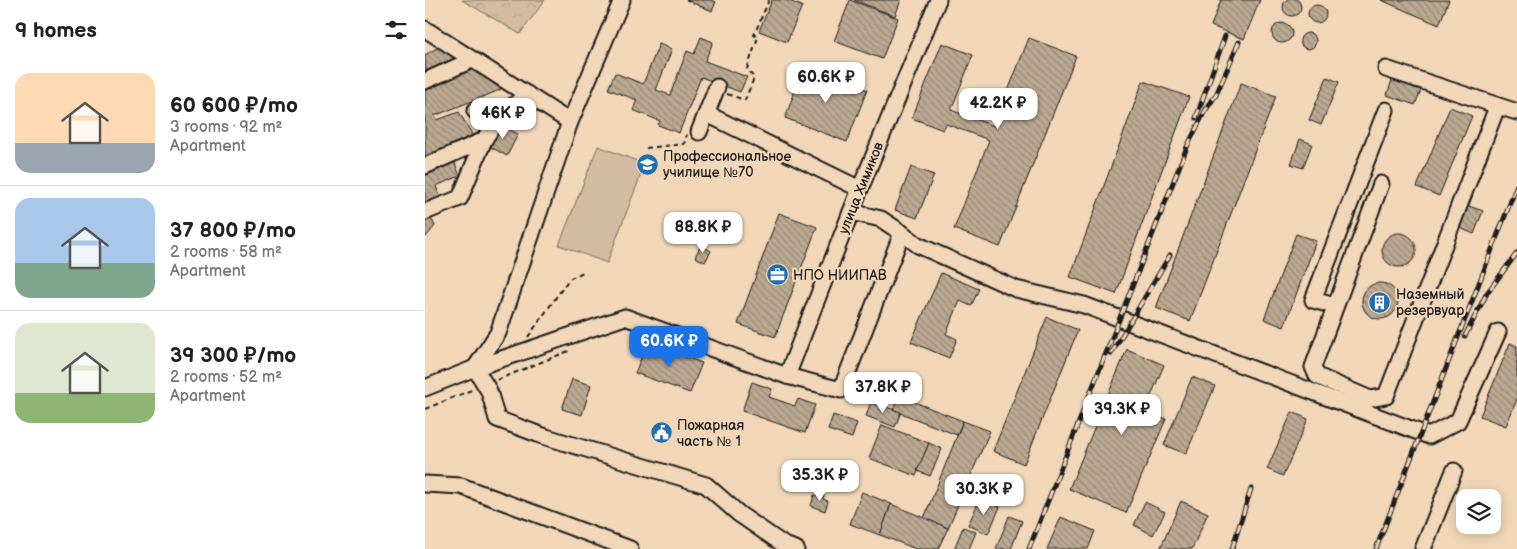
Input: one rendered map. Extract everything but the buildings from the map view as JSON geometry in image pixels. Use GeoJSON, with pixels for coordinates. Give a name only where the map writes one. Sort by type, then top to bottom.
{"type":"FeatureCollection","features":[{"type":"Feature","properties":{"kind":"street"},"geometry":{"type":"LineString","coordinates":[[475,368],[497,333],[570,122],[622,0]]}},
{"type":"Feature","properties":{"kind":"street","name":"улица Химиков"},"geometry":{"type":"LineString","coordinates":[[787,376],[860,189],[938,0]]}},
{"type":"Feature","properties":{"kind":"street"},"geometry":{"type":"LineString","coordinates":[[425,29],[570,122]]}},
{"type":"Feature","properties":{"kind":"street"},"geometry":{"type":"LineString","coordinates":[[425,81],[472,60]]}},
{"type":"Feature","properties":{"kind":"street"},"geometry":{"type":"LineString","coordinates":[[1386,69],[1517,112]]}},
{"type":"Feature","properties":{"kind":"street"},"geometry":{"type":"LineString","coordinates":[[699,132],[717,87]]}},
{"type":"Feature","properties":{"kind":"street"},"geometry":{"type":"LineString","coordinates":[[425,212],[460,198],[484,140],[496,121],[527,94]]}},
{"type":"Feature","properties":{"kind":"street"},"geometry":{"type":"LineString","coordinates":[[1381,184],[1313,367],[1317,376],[1370,399],[1386,396],[1497,107]]}},
{"type":"Feature","properties":{"kind":"street"},"geometry":{"type":"LineString","coordinates":[[1335,306],[1313,300],[1386,110]]}},
{"type":"Feature","properties":{"kind":"street"},"geometry":{"type":"LineString","coordinates":[[475,111],[496,121]]}},
{"type":"Feature","properties":{"kind":"street"},"geometry":{"type":"LineString","coordinates":[[707,114],[860,189]]}},
{"type":"Feature","properties":{"kind":"street"},"geometry":{"type":"LineString","coordinates":[[425,166],[484,140]]}},
{"type":"Feature","properties":{"kind":"street"},"geometry":{"type":"LineString","coordinates":[[851,212],[881,219],[918,245],[1016,289],[1084,305],[1429,436],[1458,421],[1498,332]]}},
{"type":"Feature","properties":{"kind":"street"},"geometry":{"type":"LineString","coordinates":[[425,388],[475,368],[625,317],[787,376],[841,390],[902,232]]}},
{"type":"Feature","properties":{"kind":"street"},"geometry":{"type":"LineString","coordinates":[[475,368],[489,391],[497,419],[543,436],[706,485],[739,514],[788,548]]}},
{"type":"Feature","properties":{"kind":"street"},"geometry":{"type":"LineString","coordinates":[[1311,392],[1317,376]]}},
{"type":"Feature","properties":{"kind":"street"},"geometry":{"type":"LineString","coordinates":[[1423,549],[1454,472]]}},
{"type":"Feature","properties":{"kind":"street"},"geometry":{"type":"LineString","coordinates":[[425,484],[461,486],[630,549]]}},
{"type":"Feature","properties":{"kind":"path"},"geometry":{"type":"LineString","coordinates":[[518,354],[569,279],[585,271]]}},
{"type":"Feature","properties":{"kind":"path"},"geometry":{"type":"LineString","coordinates":[[425,409],[574,348]]}},
{"type":"Feature","properties":{"kind":"green space"},"geometry":{"type":"Polygon","coordinates":[[[462,0],[545,0],[520,34],[462,0]]]}},
{"type":"Feature","properties":{"kind":"green space"},"geometry":{"type":"Polygon","coordinates":[[[598,146],[645,164],[607,263],[559,245],[598,146]]]}},
{"type":"Feature","properties":{"kind":"railway"},"geometry":{"type":"LineString","coordinates":[[1196,118],[1225,36]]}},
{"type":"Feature","properties":{"kind":"railway"},"geometry":{"type":"LineString","coordinates":[[1029,549],[1187,147],[1205,111],[1216,95],[1239,42]]}},
{"type":"Feature","properties":{"kind":"railway"},"geometry":{"type":"LineString","coordinates":[[1376,549],[1517,185]]}},
{"type":"Feature","properties":{"kind":"railway"},"geometry":{"type":"LineString","coordinates":[[1465,336],[1487,293],[1517,253]]}},
{"type":"Feature","properties":{"kind":"railway"},"geometry":{"type":"LineString","coordinates":[[1111,354],[1170,255]]}},
{"type":"Feature","properties":{"kind":"railway"},"geometry":{"type":"LineString","coordinates":[[1232,549],[1251,489]]}},
{"type":"Feature","properties":{"kind":"place","name":"Профессиональное училище №70"},"geometry":{"type":"Point","coordinates":[647,164]}},
{"type":"Feature","properties":{"kind":"place","name":"НПО НИИПАВ"},"geometry":{"type":"Point","coordinates":[777,275]}},
{"type":"Feature","properties":{"kind":"place","name":"Наземный резервуар"},"geometry":{"type":"Point","coordinates":[1380,302]}},
{"type":"Feature","properties":{"kind":"place","name":"Пожарная часть № 1"},"geometry":{"type":"Point","coordinates":[661,433]}}]}
